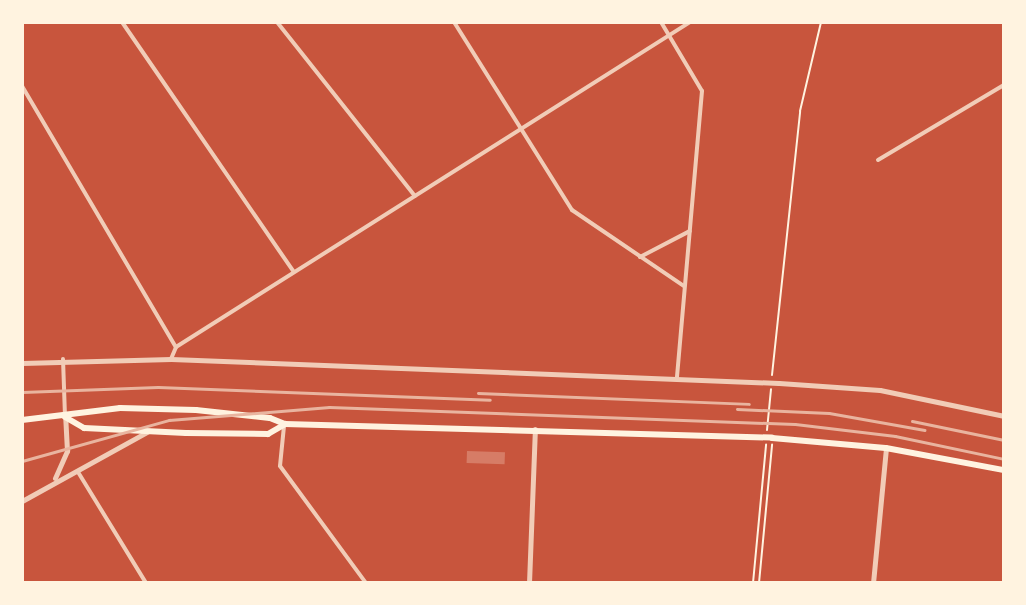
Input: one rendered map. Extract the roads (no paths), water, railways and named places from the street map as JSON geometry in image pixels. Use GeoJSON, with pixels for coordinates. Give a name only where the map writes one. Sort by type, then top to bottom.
{"type":"FeatureCollection","features":[{"type":"Feature","properties":{"kind":"main road"},"geometry":{"type":"LineString","coordinates":[[22,420],[65,417],[92,409],[196,410],[285,424],[772,438],[886,448],[1004,470]]}},
{"type":"Feature","properties":{"kind":"main road"},"geometry":{"type":"LineString","coordinates":[[65,417],[84,428],[150,431],[268,434],[285,424]]}},
{"type":"Feature","properties":{"kind":"street"},"geometry":{"type":"LineString","coordinates":[[122,22],[294,272]]}},
{"type":"Feature","properties":{"kind":"street"},"geometry":{"type":"LineString","coordinates":[[277,22],[415,196]]}},
{"type":"Feature","properties":{"kind":"street"},"geometry":{"type":"LineString","coordinates":[[454,22],[572,210],[685,286]]}},
{"type":"Feature","properties":{"kind":"street"},"geometry":{"type":"LineString","coordinates":[[661,22],[702,91],[677,378]]}},
{"type":"Feature","properties":{"kind":"street"},"geometry":{"type":"LineString","coordinates":[[171,359],[176,347],[690,22]]}},
{"type":"Feature","properties":{"kind":"street"},"geometry":{"type":"LineString","coordinates":[[878,160],[1004,85]]}},
{"type":"Feature","properties":{"kind":"street"},"geometry":{"type":"LineString","coordinates":[[22,86],[176,347]]}},
{"type":"Feature","properties":{"kind":"street"},"geometry":{"type":"LineString","coordinates":[[640,257],[690,231]]}},
{"type":"Feature","properties":{"kind":"street"},"geometry":{"type":"LineString","coordinates":[[22,363],[63,359],[171,359],[779,383],[880,390],[1004,416]]}},
{"type":"Feature","properties":{"kind":"street"},"geometry":{"type":"LineString","coordinates":[[55,479],[67,451],[63,359]]}},
{"type":"Feature","properties":{"kind":"street"},"geometry":{"type":"LineString","coordinates":[[285,424],[280,466],[366,583]]}},
{"type":"Feature","properties":{"kind":"street"},"geometry":{"type":"LineString","coordinates":[[529,583],[535,429]]}},
{"type":"Feature","properties":{"kind":"street"},"geometry":{"type":"LineString","coordinates":[[22,501],[55,479],[78,472],[150,431]]}},
{"type":"Feature","properties":{"kind":"street"},"geometry":{"type":"LineString","coordinates":[[873,583],[886,448]]}},
{"type":"Feature","properties":{"kind":"street"},"geometry":{"type":"LineString","coordinates":[[78,472],[146,583]]}},
{"type":"Feature","properties":{"kind":"railway"},"geometry":{"type":"LineString","coordinates":[[22,392],[158,387],[490,400]]}},
{"type":"Feature","properties":{"kind":"railway"},"geometry":{"type":"LineString","coordinates":[[478,393],[749,404]]}},
{"type":"Feature","properties":{"kind":"railway"},"geometry":{"type":"LineString","coordinates":[[22,461],[169,420],[329,407],[795,424],[895,436],[1004,459]]}},
{"type":"Feature","properties":{"kind":"railway"},"geometry":{"type":"LineString","coordinates":[[737,409],[829,413],[924,430]]}},
{"type":"Feature","properties":{"kind":"railway"},"geometry":{"type":"LineString","coordinates":[[912,421],[1004,440]]}}]}
